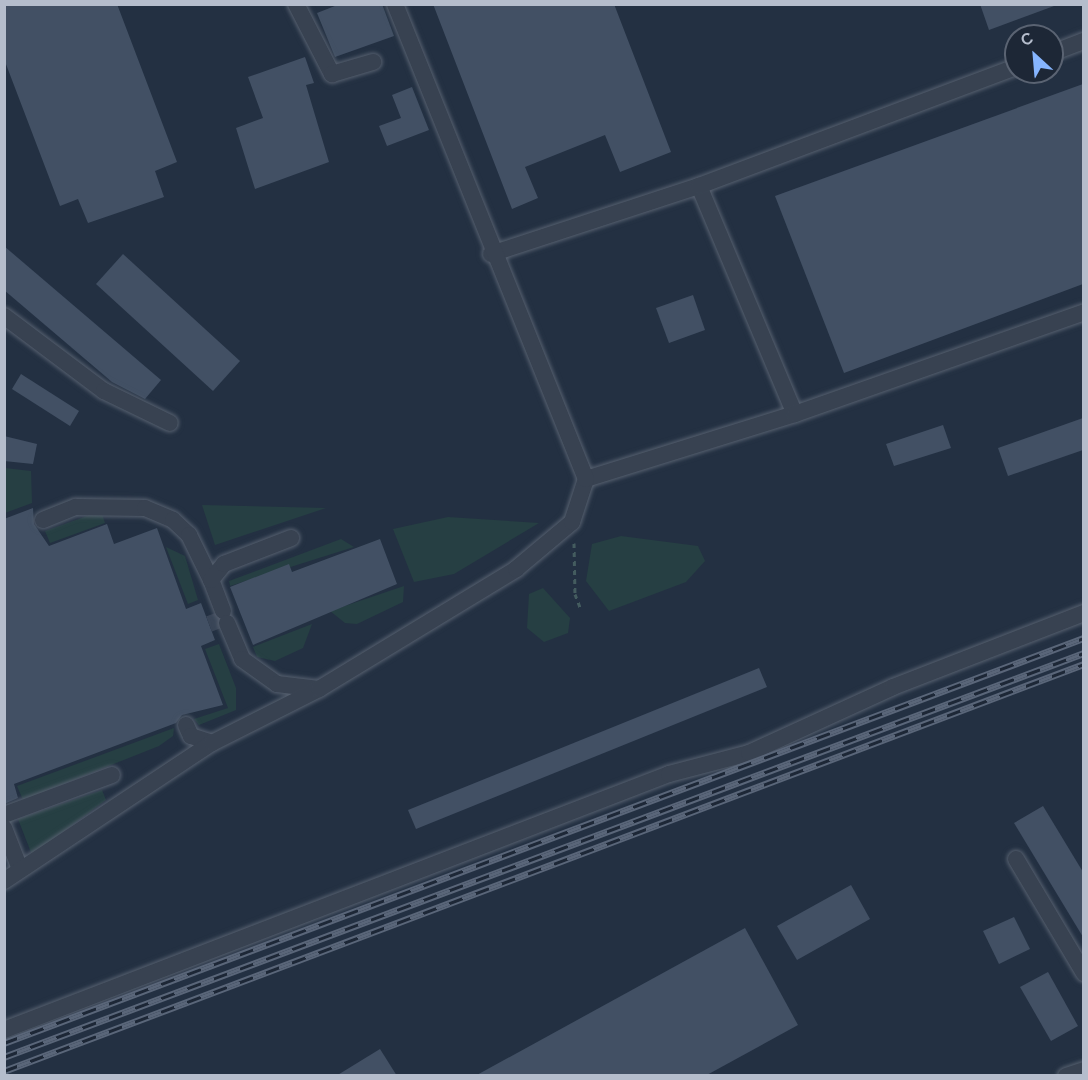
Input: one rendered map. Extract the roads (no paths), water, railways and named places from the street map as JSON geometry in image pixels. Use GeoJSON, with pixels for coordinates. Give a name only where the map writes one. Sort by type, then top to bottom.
{"type":"FeatureCollection","features":[{"type":"Feature","properties":{"kind":"lane"},"geometry":{"type":"LineString","coordinates":[[296,4],[332,74],[373,62]]}},
{"type":"Feature","properties":{"kind":"lane"},"geometry":{"type":"LineString","coordinates":[[4,881],[212,743],[318,689],[516,569],[572,522],[586,479],[491,254],[395,4]]}},
{"type":"Feature","properties":{"kind":"lane"},"geometry":{"type":"LineString","coordinates":[[1064,49],[1083,42]]}},
{"type":"Feature","properties":{"kind":"lane"},"geometry":{"type":"LineString","coordinates":[[491,254],[699,186],[1004,72]]}},
{"type":"Feature","properties":{"kind":"lane"},"geometry":{"type":"LineString","coordinates":[[699,186],[795,414]]}},
{"type":"Feature","properties":{"kind":"lane"},"geometry":{"type":"LineString","coordinates":[[586,479],[795,414],[1083,312]]}},
{"type":"Feature","properties":{"kind":"lane"},"geometry":{"type":"LineString","coordinates":[[4,316],[104,391],[170,423]]}},
{"type":"Feature","properties":{"kind":"lane"},"geometry":{"type":"LineString","coordinates":[[43,520],[76,507],[145,508],[173,520],[189,535],[211,580],[242,659],[277,684],[318,689]]}},
{"type":"Feature","properties":{"kind":"lane"},"geometry":{"type":"LineString","coordinates":[[211,580],[224,564],[291,538]]}},
{"type":"Feature","properties":{"kind":"lane"},"geometry":{"type":"LineString","coordinates":[[4,1030],[669,774],[749,753],[893,687],[1083,613]]}},
{"type":"Feature","properties":{"kind":"lane"},"geometry":{"type":"LineString","coordinates":[[186,724],[191,736],[212,743]]}},
{"type":"Feature","properties":{"kind":"lane"},"geometry":{"type":"LineString","coordinates":[[4,815],[112,775]]}},
{"type":"Feature","properties":{"kind":"lane"},"geometry":{"type":"LineString","coordinates":[[4,828],[20,869]]}},
{"type":"Feature","properties":{"kind":"lane"},"geometry":{"type":"LineString","coordinates":[[1016,859],[1083,973]]}},
{"type":"Feature","properties":{"kind":"lane"},"geometry":{"type":"LineString","coordinates":[[1066,1076],[1083,1070]]}},
{"type":"Feature","properties":{"kind":"tunnel"},"geometry":{"type":"LineString","coordinates":[[209,624],[225,618]]}},
{"type":"Feature","properties":{"kind":"railway"},"geometry":{"type":"LineString","coordinates":[[4,1043],[1084,638]]}},
{"type":"Feature","properties":{"kind":"railway"},"geometry":{"type":"LineString","coordinates":[[4,1057],[1084,653]]}},
{"type":"Feature","properties":{"kind":"railway"},"geometry":{"type":"LineString","coordinates":[[4,1071],[1084,664]]}}]}
